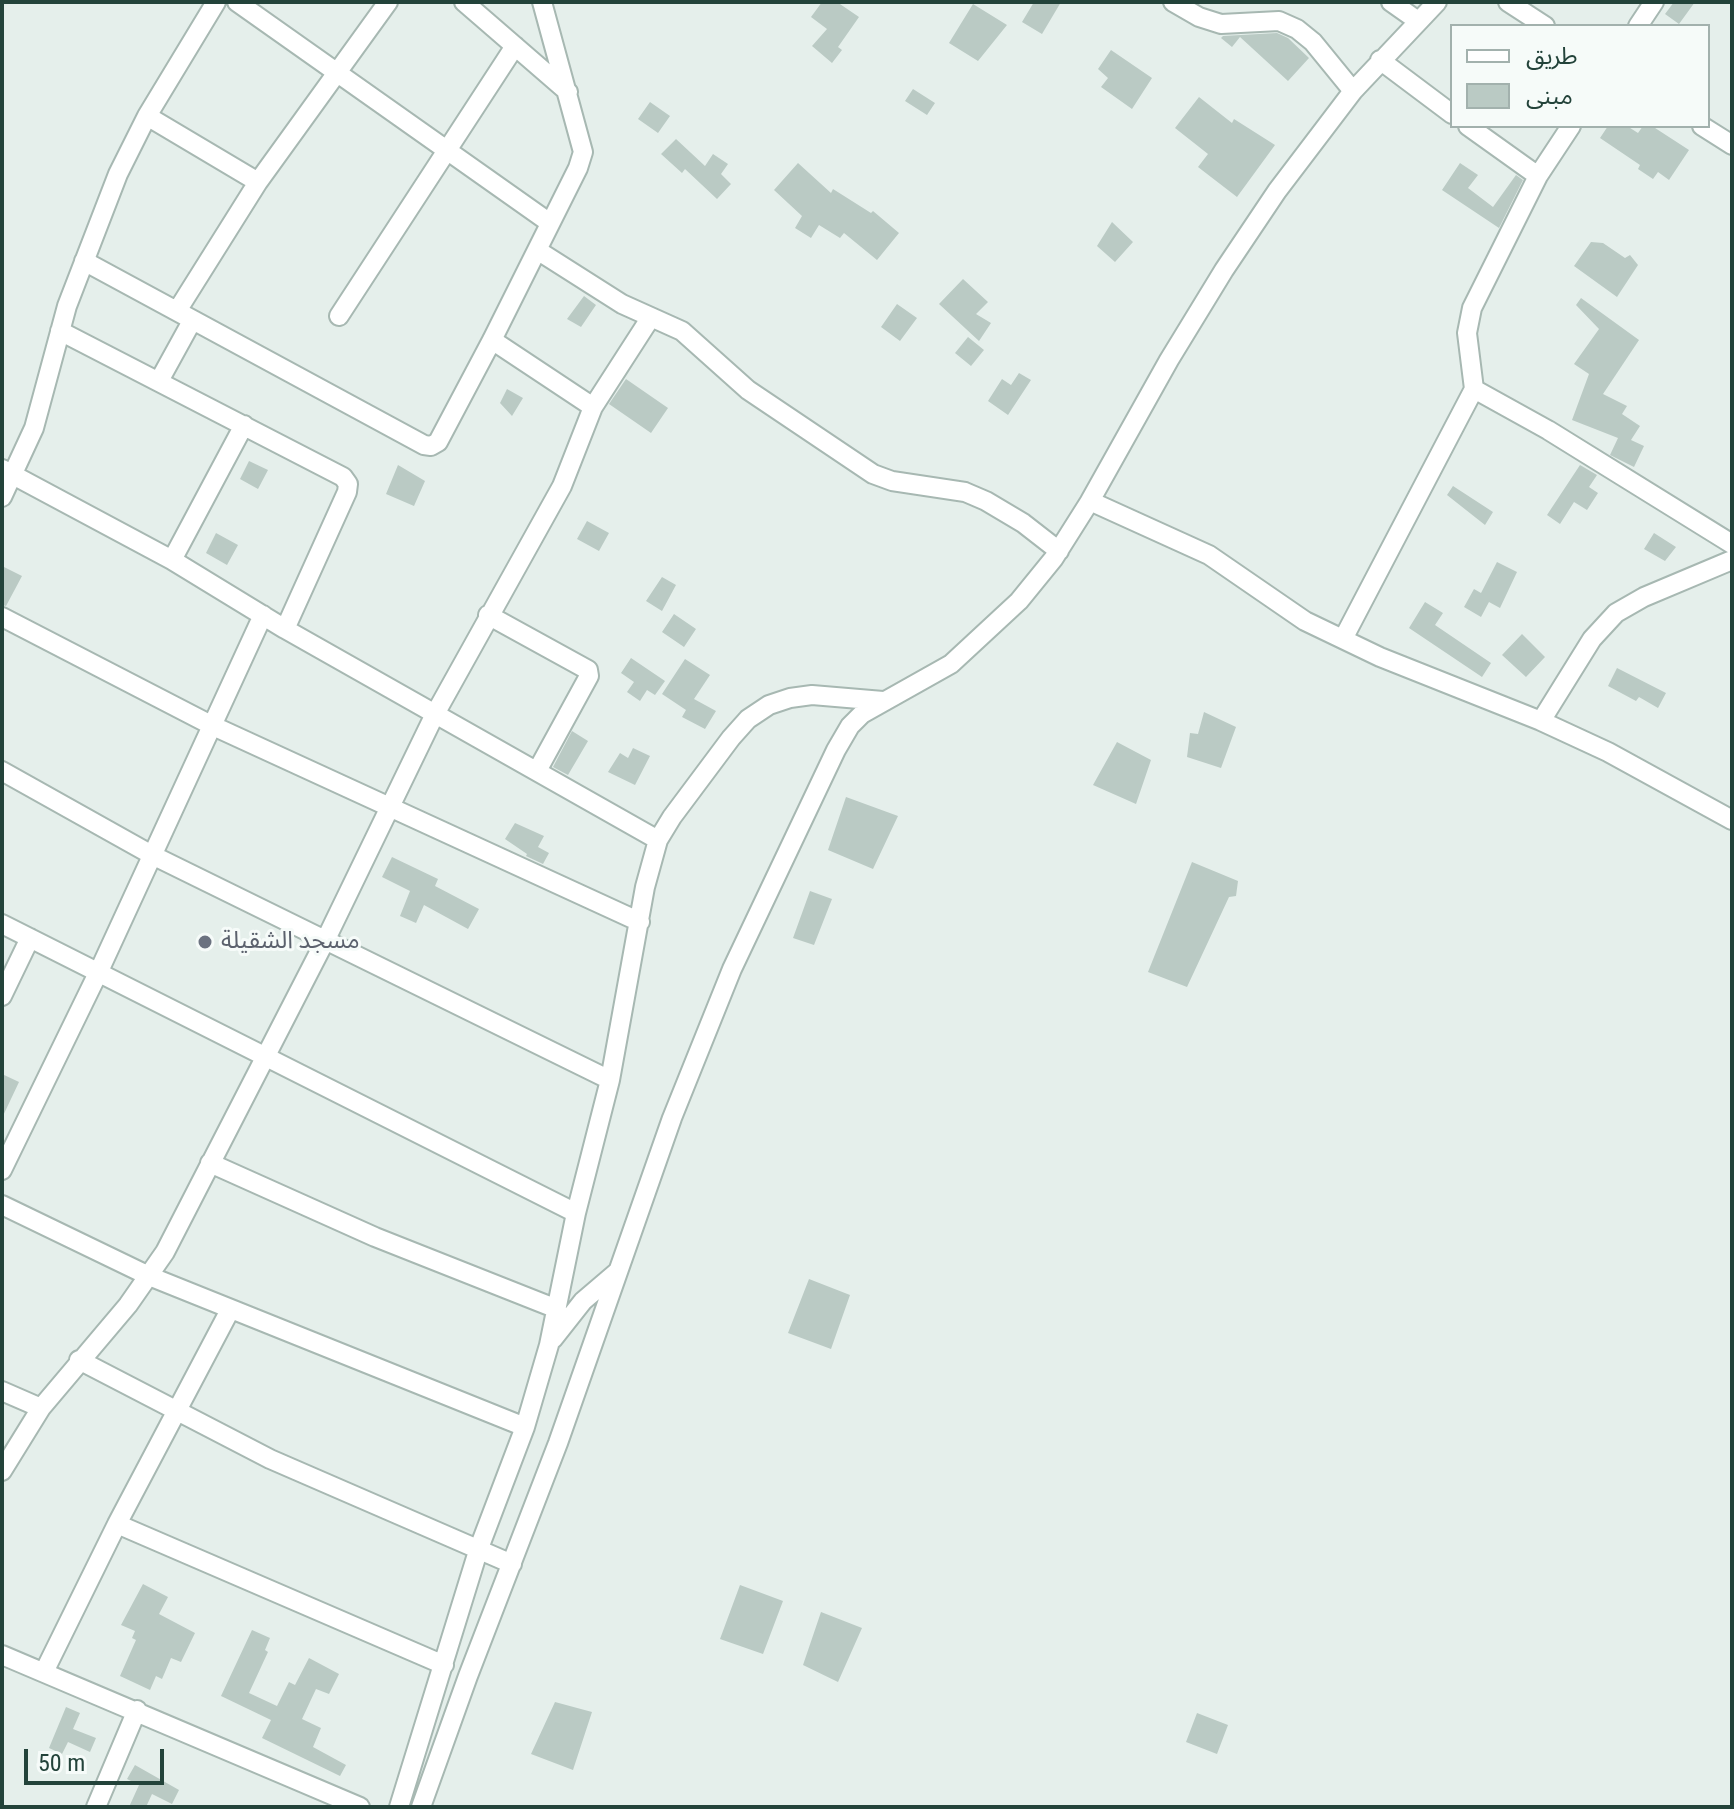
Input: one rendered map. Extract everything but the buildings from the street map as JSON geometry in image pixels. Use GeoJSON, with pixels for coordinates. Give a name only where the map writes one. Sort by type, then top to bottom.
{"type":"FeatureCollection","features":[{"type":"Feature","properties":{"kind":"street"},"geometry":{"type":"LineString","coordinates":[[2,497],[7,471],[34,428],[60,331],[118,174],[147,116],[216,2]]}},
{"type":"Feature","properties":{"kind":"street"},"geometry":{"type":"LineString","coordinates":[[237,2],[550,223]]}},
{"type":"Feature","properties":{"kind":"street"},"geometry":{"type":"LineString","coordinates":[[159,381],[184,316],[258,182],[388,2]]}},
{"type":"Feature","properties":{"kind":"street"},"geometry":{"type":"LineString","coordinates":[[464,2],[568,92]]}},
{"type":"Feature","properties":{"kind":"street"},"geometry":{"type":"LineString","coordinates":[[84,261],[424,445],[431,446],[438,442],[492,340],[578,168],[583,152],[542,2]]}},
{"type":"Feature","properties":{"kind":"street"},"geometry":{"type":"LineString","coordinates":[[1173,2],[1199,17],[1221,24],[1279,21],[1297,29],[1313,42],[1353,91]]}},
{"type":"Feature","properties":{"kind":"street"},"geometry":{"type":"LineString","coordinates":[[1391,2],[1418,21]]}},
{"type":"Feature","properties":{"kind":"street"},"geometry":{"type":"LineString","coordinates":[[421,1807],[558,1443],[672,1118],[768,889],[850,726],[883,701],[951,664],[1019,601],[1059,551],[1224,270],[1294,166],[1380,60],[1437,2]]}},
{"type":"Feature","properties":{"kind":"street"},"geometry":{"type":"LineString","coordinates":[[1508,2],[1542,24]]}},
{"type":"Feature","properties":{"kind":"street"},"geometry":{"type":"LineString","coordinates":[[1639,24],[1654,2]]}},
{"type":"Feature","properties":{"kind":"street"},"geometry":{"type":"LineString","coordinates":[[339,316],[515,46]]}},
{"type":"Feature","properties":{"kind":"street"},"geometry":{"type":"LineString","coordinates":[[1380,60],[1450,112]]}},
{"type":"Feature","properties":{"kind":"street"},"geometry":{"type":"LineString","coordinates":[[147,116],[258,182]]}},
{"type":"Feature","properties":{"kind":"street"},"geometry":{"type":"LineString","coordinates":[[1471,128],[1538,176]]}},
{"type":"Feature","properties":{"kind":"street"},"geometry":{"type":"LineString","coordinates":[[1343,639],[1474,389],[1467,333],[1472,308],[1538,176],[1570,128]]}},
{"type":"Feature","properties":{"kind":"street"},"geometry":{"type":"LineString","coordinates":[[1705,128],[1732,145]]}},
{"type":"Feature","properties":{"kind":"street"},"geometry":{"type":"LineString","coordinates":[[537,250],[622,304],[682,331],[748,390],[873,474],[892,481],[965,492],[1023,523],[1059,551]]}},
{"type":"Feature","properties":{"kind":"street"},"geometry":{"type":"LineString","coordinates":[[2,1471],[41,1408],[149,1276],[165,1252],[326,939],[435,714],[562,486],[593,407],[651,317]]}},
{"type":"Feature","properties":{"kind":"street"},"geometry":{"type":"LineString","coordinates":[[60,331],[343,477],[348,484],[285,629]]}},
{"type":"Feature","properties":{"kind":"street"},"geometry":{"type":"LineString","coordinates":[[492,340],[593,407]]}},
{"type":"Feature","properties":{"kind":"street"},"geometry":{"type":"LineString","coordinates":[[1474,389],[1732,544]]}},
{"type":"Feature","properties":{"kind":"street"},"geometry":{"type":"LineString","coordinates":[[172,560],[244,425]]}},
{"type":"Feature","properties":{"kind":"street"},"geometry":{"type":"LineString","coordinates":[[7,471],[172,560],[285,629],[658,840]]}},
{"type":"Feature","properties":{"kind":"street"},"geometry":{"type":"LineString","coordinates":[[1090,501],[1209,555],[1305,621],[1406,667],[1541,721],[1651,774],[1732,820]]}},
{"type":"Feature","properties":{"kind":"street"},"geometry":{"type":"LineString","coordinates":[[1541,721],[1592,639],[1616,613],[1644,597],[1732,560]]}},
{"type":"Feature","properties":{"kind":"street"},"geometry":{"type":"LineString","coordinates":[[2,1170],[99,971],[263,615]]}},
{"type":"Feature","properties":{"kind":"street"},"geometry":{"type":"LineString","coordinates":[[488,615],[588,670],[589,676],[537,771]]}},
{"type":"Feature","properties":{"kind":"street"},"geometry":{"type":"LineString","coordinates":[[2,617],[211,725],[640,922]]}},
{"type":"Feature","properties":{"kind":"street"},"geometry":{"type":"LineString","coordinates":[[399,1807],[479,1548],[525,1427],[549,1345],[576,1213],[610,1080],[658,840],[731,738],[748,719],[769,705],[812,695],[883,701]]}},
{"type":"Feature","properties":{"kind":"street"},"geometry":{"type":"LineString","coordinates":[[2,771],[152,855],[610,1080]]}},
{"type":"Feature","properties":{"kind":"street"},"geometry":{"type":"LineString","coordinates":[[2,924],[576,1213]]}},
{"type":"Feature","properties":{"kind":"street"},"geometry":{"type":"LineString","coordinates":[[2,996],[30,938]]}},
{"type":"Feature","properties":{"kind":"street"},"geometry":{"type":"LineString","coordinates":[[210,1163],[375,1237],[557,1309]]}},
{"type":"Feature","properties":{"kind":"street"},"geometry":{"type":"LineString","coordinates":[[2,1205],[149,1276],[525,1427]]}},
{"type":"Feature","properties":{"kind":"street"},"geometry":{"type":"LineString","coordinates":[[549,1345],[583,1301],[617,1272]]}},
{"type":"Feature","properties":{"kind":"street"},"geometry":{"type":"LineString","coordinates":[[44,1672],[117,1524],[230,1310]]}},
{"type":"Feature","properties":{"kind":"street"},"geometry":{"type":"LineString","coordinates":[[79,1360],[295,1470],[512,1564]]}},
{"type":"Feature","properties":{"kind":"street"},"geometry":{"type":"LineString","coordinates":[[2,1391],[41,1408]]}},
{"type":"Feature","properties":{"kind":"street"},"geometry":{"type":"LineString","coordinates":[[117,1524],[444,1665]]}},
{"type":"Feature","properties":{"kind":"street"},"geometry":{"type":"LineString","coordinates":[[2,1655],[360,1807]]}},
{"type":"Feature","properties":{"kind":"street"},"geometry":{"type":"LineString","coordinates":[[96,1807],[137,1710]]}},
{"type":"Feature","properties":{"kind":"place","name":"مسجد الشقيلة"},"geometry":{"type":"Point","coordinates":[205,942]}}]}
